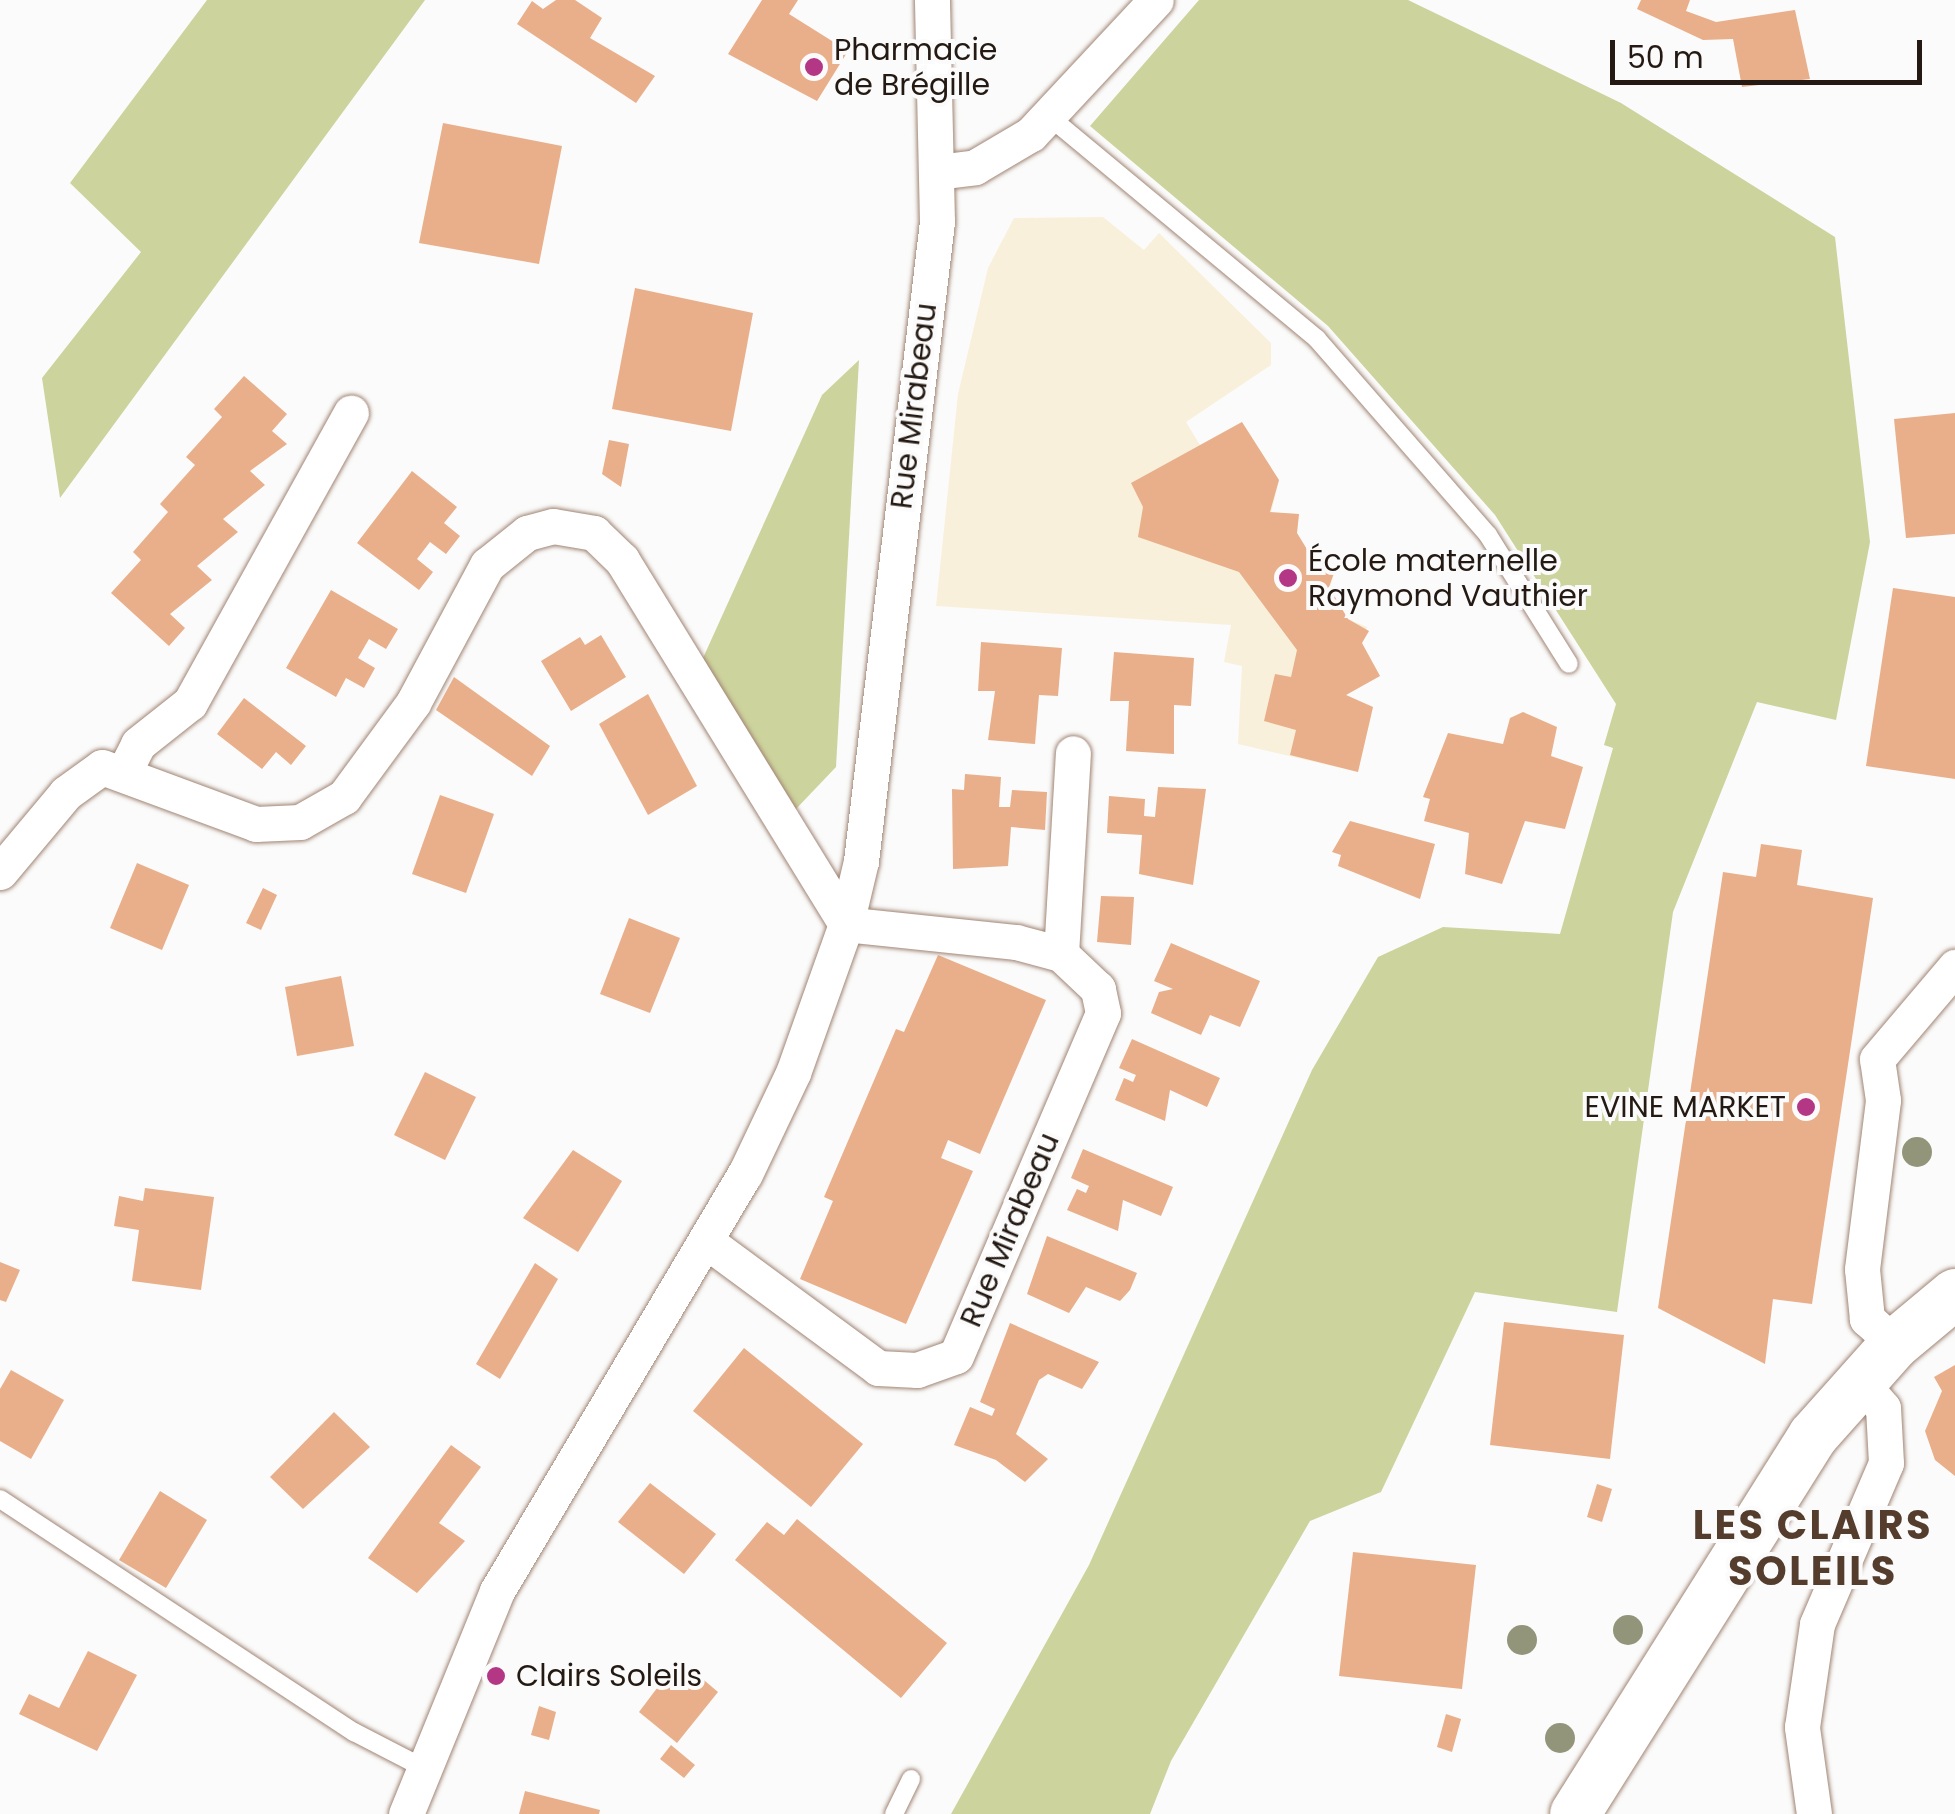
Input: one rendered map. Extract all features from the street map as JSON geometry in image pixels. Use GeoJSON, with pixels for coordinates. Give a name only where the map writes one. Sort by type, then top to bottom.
{"type":"FeatureCollection","features":[{"type":"Feature","properties":{"kind":"street","name":"Rue Mirabeau"},"geometry":{"type":"LineString","coordinates":[[406,1814],[420,1766],[497,1591],[706,1241],[794,1073],[846,924],[861,861],[937,172],[932,0]]}},
{"type":"Feature","properties":{"kind":"street"},"geometry":{"type":"LineString","coordinates":[[937,172],[974,167],[1051,118],[1156,0]]}},
{"type":"Feature","properties":{"kind":"street"},"geometry":{"type":"LineString","coordinates":[[124,772],[138,744],[190,703],[351,413]]}},
{"type":"Feature","properties":{"kind":"street"},"geometry":{"type":"LineString","coordinates":[[0,872],[66,793],[102,767],[256,824],[300,822],[344,796],[413,703],[487,564],[527,533],[553,526],[594,532],[622,560],[846,924],[1061,954],[1072,754]]}},
{"type":"Feature","properties":{"kind":"street","name":"Rue Mirabeau"},"geometry":{"type":"LineString","coordinates":[[706,1241],[878,1368],[917,1370],[956,1356],[1103,1014],[1098,989],[1061,954]]}},
{"type":"Feature","properties":{"kind":"street"},"geometry":{"type":"LineString","coordinates":[[1895,1344],[1867,1318],[1862,1269],[1883,1100],[1877,1059],[1955,967]]}},
{"type":"Feature","properties":{"kind":"street"},"geometry":{"type":"LineString","coordinates":[[1575,1814],[1780,1482],[1859,1380],[1955,1294]]}},
{"type":"Feature","properties":{"kind":"street"},"geometry":{"type":"LineString","coordinates":[[1814,1814],[1802,1728],[1813,1643],[1886,1463],[1883,1408],[1859,1380]]}},
{"type":"Feature","properties":{"kind":"lane"},"geometry":{"type":"LineString","coordinates":[[1051,118],[1317,339],[1488,535],[1569,664]]}},
{"type":"Feature","properties":{"kind":"lane"},"geometry":{"type":"LineString","coordinates":[[0,1499],[354,1732],[420,1766]]}},
{"type":"Feature","properties":{"kind":"lane"},"geometry":{"type":"LineString","coordinates":[[894,1814],[911,1779]]}},
{"type":"Feature","properties":{"kind":"shaded area"},"geometry":{"type":"Polygon","coordinates":[[[1103,217],[1144,250],[1159,233],[1271,343],[1271,365],[1186,422],[1200,445],[1242,422],[1279,480],[1271,513],[1299,514],[1297,533],[1316,564],[1334,573],[1330,588],[1347,619],[1367,627],[1362,644],[1380,676],[1346,695],[1373,707],[1358,772],[1238,744],[1242,666],[1224,662],[1231,625],[936,606],[958,394],[988,268],[1014,218],[1103,217]]]}},
{"type":"Feature","properties":{"kind":"green space"},"geometry":{"type":"Polygon","coordinates":[[[207,0],[425,0],[60,498],[42,378],[141,252],[70,183],[207,0]]]}},
{"type":"Feature","properties":{"kind":"green space"},"geometry":{"type":"Polygon","coordinates":[[[1199,0],[1408,0],[1621,103],[1835,237],[1870,542],[1836,720],[1757,702],[1673,912],[1617,1312],[1475,1292],[1381,1492],[1310,1521],[1171,1761],[1150,1814],[951,1814],[1089,1565],[1312,1070],[1378,957],[1443,927],[1560,934],[1613,748],[1604,745],[1616,704],[1495,515],[1328,326],[1090,126],[1199,0]]]}},
{"type":"Feature","properties":{"kind":"green space"},"geometry":{"type":"Polygon","coordinates":[[[859,360],[836,767],[795,810],[703,658],[822,395],[859,360]]]}},
{"type":"Feature","properties":{"kind":"building"},"geometry":{"type":"Polygon","coordinates":[[[556,0],[575,0],[602,18],[590,38],[655,76],[636,103],[517,24],[532,1],[543,9],[556,0]]]}},
{"type":"Feature","properties":{"kind":"building"},"geometry":{"type":"Polygon","coordinates":[[[762,0],[798,0],[789,14],[848,51],[817,101],[728,54],[762,0]]]}},
{"type":"Feature","properties":{"kind":"building"},"geometry":{"type":"Polygon","coordinates":[[[1641,0],[1690,0],[1686,11],[1716,22],[1795,10],[1810,79],[1742,87],[1733,39],[1703,40],[1637,9],[1641,0]]]}},
{"type":"Feature","properties":{"kind":"building"},"geometry":{"type":"Polygon","coordinates":[[[443,123],[562,146],[539,264],[419,243],[443,123]]]}},
{"type":"Feature","properties":{"kind":"building"},"geometry":{"type":"Polygon","coordinates":[[[635,288],[753,313],[731,431],[612,409],[635,288]]]}},
{"type":"Feature","properties":{"kind":"building"},"geometry":{"type":"Polygon","coordinates":[[[244,376],[287,414],[272,431],[287,444],[250,471],[265,485],[223,519],[238,532],[197,566],[212,580],[170,614],[185,628],[169,646],[111,593],[141,560],[133,552],[168,512],[160,504],[195,465],[186,457],[222,417],[214,409],[244,376]]]}},
{"type":"Feature","properties":{"kind":"building"},"geometry":{"type":"Polygon","coordinates":[[[1955,413],[1955,534],[1906,538],[1894,419],[1955,413]]]}},
{"type":"Feature","properties":{"kind":"building"},"geometry":{"type":"Polygon","coordinates":[[[1242,422],[1279,480],[1270,512],[1299,514],[1297,533],[1316,564],[1334,573],[1329,587],[1348,619],[1369,631],[1362,643],[1380,676],[1346,695],[1373,707],[1358,772],[1290,755],[1296,730],[1264,721],[1275,674],[1291,677],[1297,650],[1239,572],[1138,537],[1143,507],[1131,483],[1242,422]]]}},
{"type":"Feature","properties":{"kind":"building"},"geometry":{"type":"Polygon","coordinates":[[[609,440],[629,444],[621,487],[602,474],[609,440]]]}},
{"type":"Feature","properties":{"kind":"building"},"geometry":{"type":"Polygon","coordinates":[[[412,471],[457,507],[444,523],[460,536],[446,554],[430,542],[417,559],[433,572],[419,590],[357,543],[412,471]]]}},
{"type":"Feature","properties":{"kind":"building"},"geometry":{"type":"Polygon","coordinates":[[[1893,588],[1955,597],[1955,779],[1866,766],[1893,588]]]}},
{"type":"Feature","properties":{"kind":"building"},"geometry":{"type":"Polygon","coordinates":[[[331,590],[398,629],[386,649],[369,639],[358,658],[375,668],[364,688],[346,678],[336,697],[286,668],[331,590]]]}},
{"type":"Feature","properties":{"kind":"building"},"geometry":{"type":"Polygon","coordinates":[[[601,635],[626,677],[571,711],[541,661],[580,637],[585,645],[601,635]]]}},
{"type":"Feature","properties":{"kind":"building"},"geometry":{"type":"Polygon","coordinates":[[[981,642],[1062,648],[1058,696],[1039,695],[1035,744],[988,740],[995,691],[978,691],[981,642]]]}},
{"type":"Feature","properties":{"kind":"building"},"geometry":{"type":"Polygon","coordinates":[[[1114,652],[1194,658],[1191,706],[1174,705],[1174,754],[1126,751],[1129,701],[1110,701],[1114,652]]]}},
{"type":"Feature","properties":{"kind":"building"},"geometry":{"type":"Polygon","coordinates":[[[454,677],[550,746],[532,776],[436,710],[454,677]]]}},
{"type":"Feature","properties":{"kind":"building"},"geometry":{"type":"Polygon","coordinates":[[[648,694],[697,786],[648,815],[599,724],[648,694]]]}},
{"type":"Feature","properties":{"kind":"building"},"geometry":{"type":"Polygon","coordinates":[[[244,698],[306,746],[291,765],[276,752],[262,769],[217,734],[244,698]]]}},
{"type":"Feature","properties":{"kind":"building"},"geometry":{"type":"Polygon","coordinates":[[[1523,712],[1557,727],[1551,756],[1583,767],[1565,829],[1525,821],[1502,884],[1465,874],[1469,833],[1424,821],[1430,799],[1423,797],[1448,733],[1503,744],[1510,718],[1523,712]]]}},
{"type":"Feature","properties":{"kind":"building"},"geometry":{"type":"Polygon","coordinates":[[[965,774],[1001,777],[999,807],[1010,807],[1012,790],[1047,792],[1045,830],[1011,827],[1008,866],[953,869],[952,789],[964,790],[965,774]]]}},
{"type":"Feature","properties":{"kind":"building"},"geometry":{"type":"Polygon","coordinates":[[[1158,787],[1206,789],[1193,885],[1139,874],[1142,835],[1107,833],[1109,796],[1145,799],[1144,816],[1155,817],[1158,787]]]}},
{"type":"Feature","properties":{"kind":"building"},"geometry":{"type":"Polygon","coordinates":[[[440,795],[494,814],[466,893],[412,874],[440,795]]]}},
{"type":"Feature","properties":{"kind":"building"},"geometry":{"type":"Polygon","coordinates":[[[1350,821],[1435,844],[1420,899],[1338,866],[1341,855],[1332,852],[1350,821]]]}},
{"type":"Feature","properties":{"kind":"building"},"geometry":{"type":"Polygon","coordinates":[[[1761,844],[1802,850],[1797,885],[1873,898],[1812,1304],[1773,1299],[1765,1364],[1658,1308],[1723,872],[1756,877],[1761,844]]]}},
{"type":"Feature","properties":{"kind":"building"},"geometry":{"type":"Polygon","coordinates":[[[137,863],[189,885],[162,950],[110,928],[137,863]]]}},
{"type":"Feature","properties":{"kind":"building"},"geometry":{"type":"Polygon","coordinates":[[[263,888],[277,895],[261,930],[246,923],[263,888]]]}},
{"type":"Feature","properties":{"kind":"building"},"geometry":{"type":"Polygon","coordinates":[[[1101,896],[1134,897],[1131,945],[1097,942],[1101,896]]]}},
{"type":"Feature","properties":{"kind":"building"},"geometry":{"type":"Polygon","coordinates":[[[629,918],[680,938],[650,1013],[600,994],[629,918]]]}},
{"type":"Feature","properties":{"kind":"building"},"geometry":{"type":"Polygon","coordinates":[[[1171,943],[1260,981],[1240,1027],[1210,1015],[1201,1035],[1151,1013],[1159,992],[1173,989],[1154,981],[1171,943]]]}},
{"type":"Feature","properties":{"kind":"building"},"geometry":{"type":"Polygon","coordinates":[[[938,955],[1046,1000],[980,1154],[948,1140],[941,1158],[973,1171],[906,1324],[800,1279],[833,1201],[824,1197],[896,1029],[904,1032],[938,955]]]}},
{"type":"Feature","properties":{"kind":"building"},"geometry":{"type":"Polygon","coordinates":[[[341,976],[354,1046],[297,1056],[285,987],[341,976]]]}},
{"type":"Feature","properties":{"kind":"building"},"geometry":{"type":"Polygon","coordinates":[[[1132,1039],[1220,1078],[1207,1107],[1170,1090],[1165,1121],[1115,1100],[1124,1078],[1133,1082],[1136,1075],[1119,1068],[1132,1039]]]}},
{"type":"Feature","properties":{"kind":"building"},"geometry":{"type":"Polygon","coordinates":[[[425,1072],[476,1097],[445,1160],[394,1135],[425,1072]]]}},
{"type":"Feature","properties":{"kind":"building"},"geometry":{"type":"Polygon","coordinates":[[[1083,1149],[1173,1187],[1161,1216],[1123,1200],[1118,1231],[1067,1210],[1077,1189],[1086,1193],[1089,1186],[1071,1178],[1083,1149]]]}},
{"type":"Feature","properties":{"kind":"building"},"geometry":{"type":"Polygon","coordinates":[[[573,1150],[622,1181],[578,1252],[523,1218],[573,1150]]]}},
{"type":"Feature","properties":{"kind":"building"},"geometry":{"type":"Polygon","coordinates":[[[145,1188],[214,1197],[201,1290],[132,1281],[139,1230],[114,1226],[119,1196],[143,1201],[145,1188]]]}},
{"type":"Feature","properties":{"kind":"building"},"geometry":{"type":"Polygon","coordinates":[[[1047,1236],[1137,1273],[1130,1290],[1120,1301],[1086,1287],[1069,1313],[1027,1294],[1047,1236]]]}},
{"type":"Feature","properties":{"kind":"building"},"geometry":{"type":"Polygon","coordinates":[[[0,1262],[20,1270],[6,1302],[0,1300],[0,1262]]]}},
{"type":"Feature","properties":{"kind":"building"},"geometry":{"type":"Polygon","coordinates":[[[535,1263],[558,1279],[500,1379],[476,1364],[535,1263]]]}},
{"type":"Feature","properties":{"kind":"building"},"geometry":{"type":"Polygon","coordinates":[[[1504,1322],[1624,1335],[1610,1459],[1490,1445],[1504,1322]]]}},
{"type":"Feature","properties":{"kind":"building"},"geometry":{"type":"Polygon","coordinates":[[[1010,1323],[1099,1362],[1082,1389],[1048,1374],[1039,1380],[1016,1434],[1048,1459],[1025,1482],[996,1460],[954,1445],[970,1407],[992,1416],[995,1409],[980,1402],[1010,1323]]]}},
{"type":"Feature","properties":{"kind":"building"},"geometry":{"type":"Polygon","coordinates":[[[744,1348],[863,1444],[811,1507],[693,1411],[744,1348]]]}},
{"type":"Feature","properties":{"kind":"building"},"geometry":{"type":"Polygon","coordinates":[[[1955,1365],[1955,1476],[1935,1460],[1925,1431],[1942,1391],[1934,1377],[1955,1365]]]}},
{"type":"Feature","properties":{"kind":"building"},"geometry":{"type":"Polygon","coordinates":[[[11,1370],[64,1400],[31,1459],[0,1441],[0,1389],[11,1370]]]}},
{"type":"Feature","properties":{"kind":"building"},"geometry":{"type":"Polygon","coordinates":[[[334,1412],[370,1447],[303,1509],[270,1477],[334,1412]]]}},
{"type":"Feature","properties":{"kind":"building"},"geometry":{"type":"Polygon","coordinates":[[[451,1445],[481,1467],[439,1523],[465,1541],[417,1593],[368,1558],[451,1445]]]}},
{"type":"Feature","properties":{"kind":"building"},"geometry":{"type":"Polygon","coordinates":[[[650,1483],[716,1534],[684,1574],[618,1522],[650,1483]]]}},
{"type":"Feature","properties":{"kind":"building"},"geometry":{"type":"Polygon","coordinates":[[[1597,1484],[1612,1489],[1602,1522],[1587,1517],[1597,1484]]]}},
{"type":"Feature","properties":{"kind":"building"},"geometry":{"type":"Polygon","coordinates":[[[160,1491],[207,1520],[166,1588],[119,1560],[160,1491]]]}},
{"type":"Feature","properties":{"kind":"building"},"geometry":{"type":"Polygon","coordinates":[[[797,1519],[947,1643],[901,1698],[735,1560],[767,1522],[784,1535],[797,1519]]]}},
{"type":"Feature","properties":{"kind":"building"},"geometry":{"type":"Polygon","coordinates":[[[1353,1552],[1476,1565],[1462,1689],[1339,1676],[1353,1552]]]}},
{"type":"Feature","properties":{"kind":"building"},"geometry":{"type":"Polygon","coordinates":[[[88,1651],[137,1675],[97,1751],[19,1714],[29,1694],[59,1708],[88,1651]]]}},
{"type":"Feature","properties":{"kind":"building"},"geometry":{"type":"Polygon","coordinates":[[[679,1659],[718,1692],[677,1743],[639,1712],[679,1659]]]}},
{"type":"Feature","properties":{"kind":"building"},"geometry":{"type":"Polygon","coordinates":[[[539,1706],[556,1712],[549,1740],[531,1735],[539,1706]]]}},
{"type":"Feature","properties":{"kind":"building"},"geometry":{"type":"Polygon","coordinates":[[[1446,1714],[1461,1719],[1452,1752],[1437,1747],[1446,1714]]]}},
{"type":"Feature","properties":{"kind":"building"},"geometry":{"type":"Polygon","coordinates":[[[671,1745],[695,1765],[684,1778],[660,1759],[671,1745]]]}},
{"type":"Feature","properties":{"kind":"building"},"geometry":{"type":"Polygon","coordinates":[[[525,1791],[600,1810],[599,1814],[519,1814],[525,1791]]]}},
{"type":"Feature","properties":{"kind":"place","name":"Pharmacie de Brégille"},"geometry":{"type":"Point","coordinates":[814,67]}},
{"type":"Feature","properties":{"kind":"place","name":"École maternelle Raymond Vauthier"},"geometry":{"type":"Point","coordinates":[1288,578]}},
{"type":"Feature","properties":{"kind":"place","name":"EVINE MARKET"},"geometry":{"type":"Point","coordinates":[1806,1107]}},
{"type":"Feature","properties":{"kind":"place","name":"Clairs Soleils"},"geometry":{"type":"Point","coordinates":[496,1676]}},
{"type":"Feature","properties":{"kind":"district","name":"LES CLAIRS SOLEILS"},"geometry":{"type":"Point","coordinates":[1813,1548]}}]}
